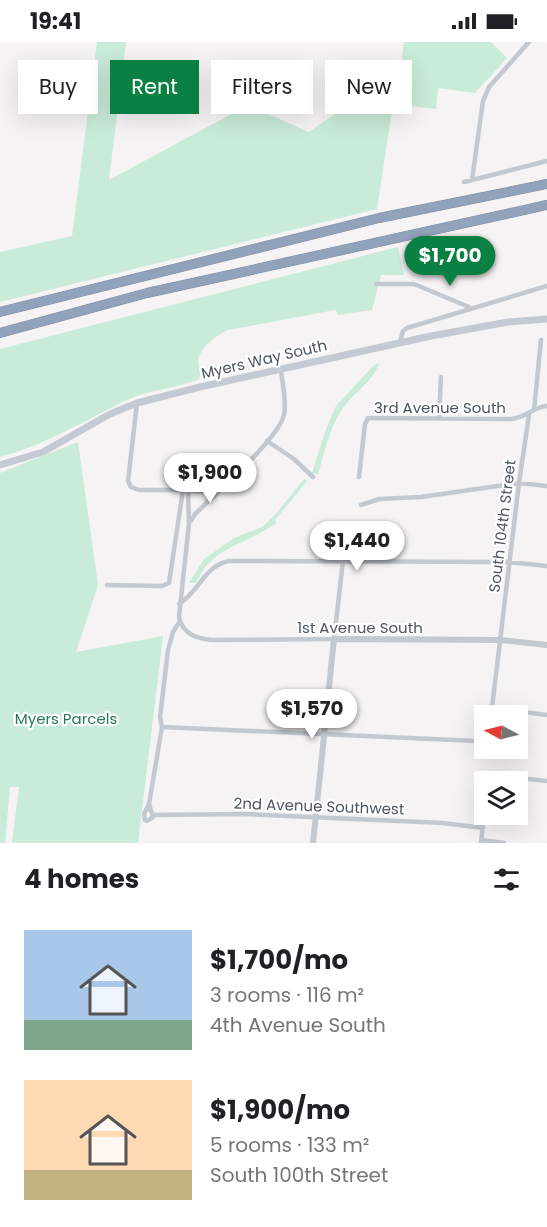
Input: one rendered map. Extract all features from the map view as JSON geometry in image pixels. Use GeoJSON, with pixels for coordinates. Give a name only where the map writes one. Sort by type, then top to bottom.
{"type":"FeatureCollection","features":[{"type":"Feature","properties":{"kind":"highway"},"geometry":{"type":"LineString","coordinates":[[0,312],[379,218],[547,183]]}},
{"type":"Feature","properties":{"kind":"highway"},"geometry":{"type":"LineString","coordinates":[[0,333],[147,293],[547,205]]}},
{"type":"Feature","properties":{"kind":"main road","name":"Myers Way South"},"geometry":{"type":"LineString","coordinates":[[0,465],[43,452],[110,414],[137,403],[400,342],[482,326],[547,319]]}},
{"type":"Feature","properties":{"kind":"street"},"geometry":{"type":"LineString","coordinates":[[472,180],[483,101],[489,87],[529,42]]}},
{"type":"Feature","properties":{"kind":"street"},"geometry":{"type":"LineString","coordinates":[[464,182],[547,161]]}},
{"type":"Feature","properties":{"kind":"street"},"geometry":{"type":"LineString","coordinates":[[376,284],[414,284],[470,308]]}},
{"type":"Feature","properties":{"kind":"street"},"geometry":{"type":"LineString","coordinates":[[400,342],[407,328],[547,286]]}},
{"type":"Feature","properties":{"kind":"street","name":"South 104th Street"},"geometry":{"type":"LineString","coordinates":[[492,705],[519,483],[541,340]]}},
{"type":"Feature","properties":{"kind":"street"},"geometry":{"type":"LineString","coordinates":[[189,523],[195,514],[267,441],[282,421],[285,412],[281,369]]}},
{"type":"Feature","properties":{"kind":"street"},"geometry":{"type":"LineString","coordinates":[[439,418],[441,377]]}},
{"type":"Feature","properties":{"kind":"street"},"geometry":{"type":"LineString","coordinates":[[137,403],[128,481],[131,487],[139,490],[186,490],[217,493]]}},
{"type":"Feature","properties":{"kind":"street","name":"3rd Avenue South"},"geometry":{"type":"LineString","coordinates":[[359,477],[366,420],[370,417],[511,419],[547,406]]}},
{"type":"Feature","properties":{"kind":"street"},"geometry":{"type":"LineString","coordinates":[[267,441],[294,459],[314,477]]}},
{"type":"Feature","properties":{"kind":"street"},"geometry":{"type":"LineString","coordinates":[[361,505],[379,499],[421,497],[519,483],[547,486]]}},
{"type":"Feature","properties":{"kind":"street"},"geometry":{"type":"LineString","coordinates":[[149,804],[153,815],[150,821],[145,820],[144,814],[149,804],[162,727],[160,717],[168,650],[173,632],[180,621],[179,604],[189,523],[186,490]]}},
{"type":"Feature","properties":{"kind":"street"},"geometry":{"type":"LineString","coordinates":[[107,585],[162,586],[169,583],[186,490]]}},
{"type":"Feature","properties":{"kind":"street"},"geometry":{"type":"LineString","coordinates":[[313,843],[343,561]]}},
{"type":"Feature","properties":{"kind":"street"},"geometry":{"type":"LineString","coordinates":[[179,604],[191,594],[210,570],[223,562],[509,562],[547,566]]}},
{"type":"Feature","properties":{"kind":"street","name":"1st Avenue South"},"geometry":{"type":"LineString","coordinates":[[180,621],[188,634],[205,639],[500,640],[547,645]]}},
{"type":"Feature","properties":{"kind":"street"},"geometry":{"type":"LineString","coordinates":[[528,713],[547,715]]}},
{"type":"Feature","properties":{"kind":"street"},"geometry":{"type":"LineString","coordinates":[[162,727],[474,741]]}},
{"type":"Feature","properties":{"kind":"street"},"geometry":{"type":"LineString","coordinates":[[528,779],[547,781]]}},
{"type":"Feature","properties":{"kind":"street","name":"2nd Avenue Southwest"},"geometry":{"type":"LineString","coordinates":[[153,815],[245,814],[315,819],[443,823],[483,828]]}},
{"type":"Feature","properties":{"kind":"street"},"geometry":{"type":"LineString","coordinates":[[483,825],[481,841],[504,843]]}},
{"type":"Feature","properties":{"kind":"green space"},"geometry":{"type":"Polygon","coordinates":[[[97,42],[126,42],[124,60],[110,60],[110,114],[117,114],[109,180],[231,114],[268,114],[309,132],[334,114],[391,114],[377,209],[0,302],[0,252],[72,236],[88,114],[98,114],[98,60],[95,60],[97,42]]]}},
{"type":"Feature","properties":{"kind":"green space"},"geometry":{"type":"Polygon","coordinates":[[[404,42],[491,42],[507,58],[475,93],[438,88],[436,109],[412,106],[412,60],[402,60],[404,42]]]}},
{"type":"Feature","properties":{"kind":"green space"},"geometry":{"type":"Polygon","coordinates":[[[398,247],[404,275],[381,275],[372,310],[338,315],[335,310],[228,330],[205,347],[199,356],[199,379],[136,396],[49,439],[0,457],[0,349],[398,247]]]}},
{"type":"Feature","properties":{"kind":"green space"},"geometry":{"type":"Polygon","coordinates":[[[379,363],[368,382],[341,411],[330,434],[318,474],[312,473],[336,406],[373,366],[379,363]]]}},
{"type":"Feature","properties":{"kind":"green space","name":"Myers Parcels"},"geometry":{"type":"Polygon","coordinates":[[[78,442],[98,585],[76,652],[163,636],[138,843],[12,843],[19,787],[10,787],[5,843],[0,843],[0,473],[78,442]]]}},
{"type":"Feature","properties":{"kind":"green space"},"geometry":{"type":"Polygon","coordinates":[[[304,479],[307,481],[275,520],[276,523],[216,556],[205,567],[196,583],[189,583],[204,559],[234,538],[262,527],[304,479]]]}}]}
